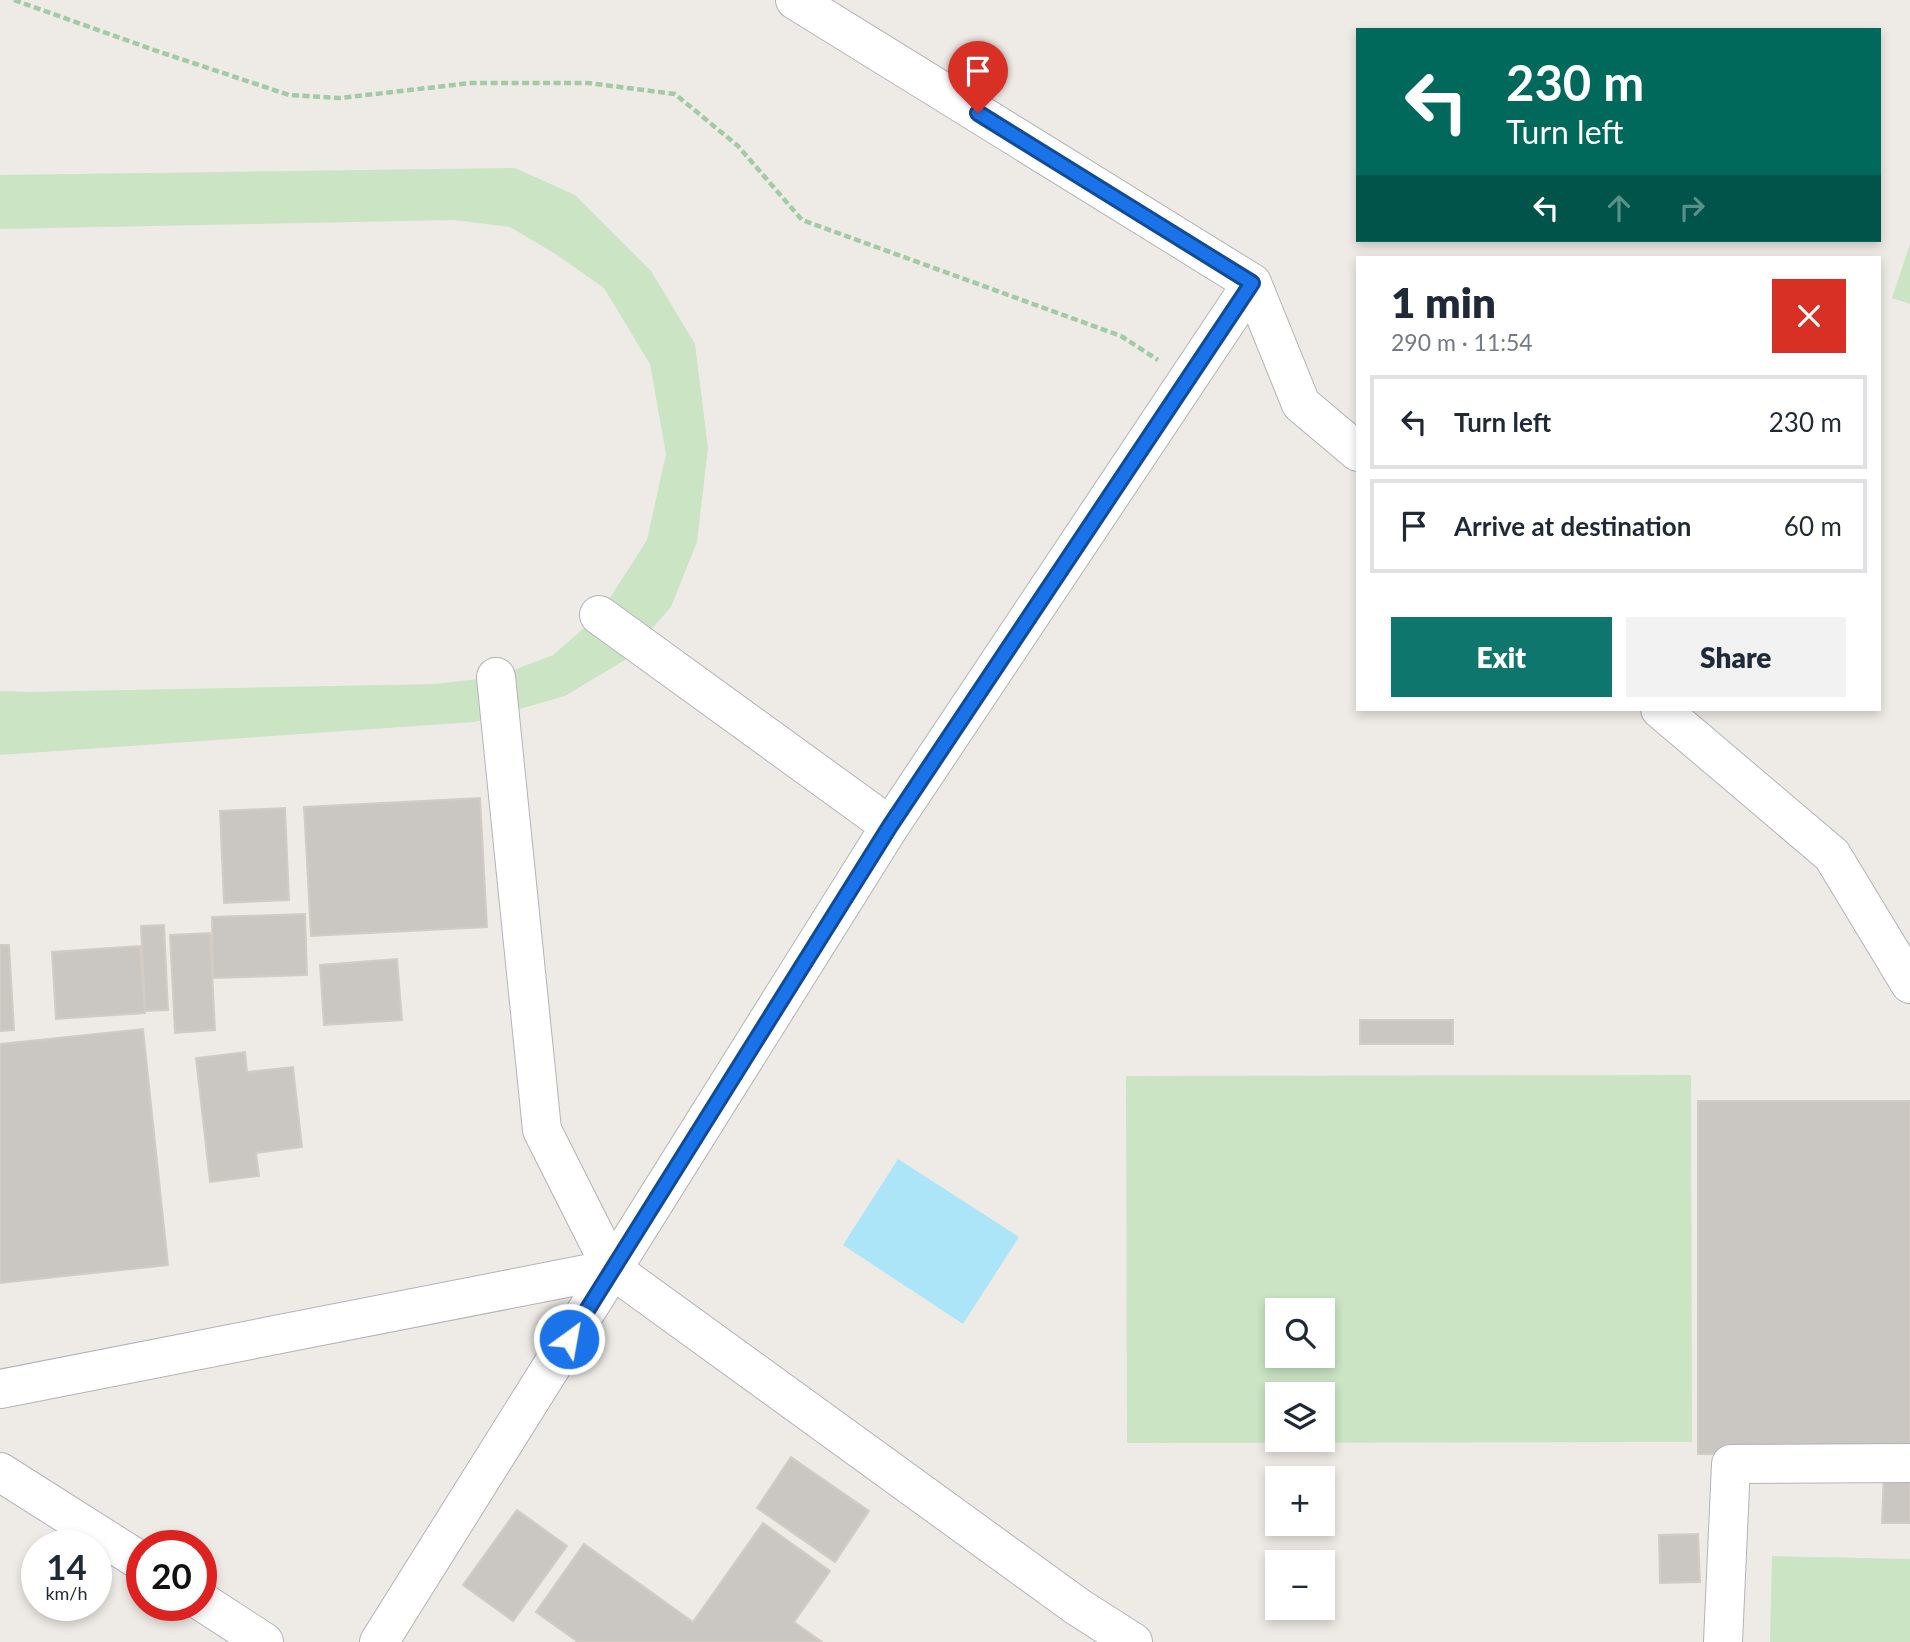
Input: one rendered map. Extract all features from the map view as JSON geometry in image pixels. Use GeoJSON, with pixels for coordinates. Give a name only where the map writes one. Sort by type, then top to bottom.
{"type":"FeatureCollection","features":[{"type":"Feature","properties":{"kind":"lane"},"geometry":{"type":"LineString","coordinates":[[795,0],[1252,283],[1301,404],[1356,450]]}},
{"type":"Feature","properties":{"kind":"lane"},"geometry":{"type":"LineString","coordinates":[[379,1642],[890,826],[1252,283]]}},
{"type":"Feature","properties":{"kind":"lane"},"geometry":{"type":"LineString","coordinates":[[599,615],[890,826]]}},
{"type":"Feature","properties":{"kind":"lane"},"geometry":{"type":"LineString","coordinates":[[496,677],[542,1130],[612,1269],[1078,1606],[1133,1642]]}},
{"type":"Feature","properties":{"kind":"lane"},"geometry":{"type":"LineString","coordinates":[[1662,711],[1832,855],[1910,984]]}},
{"type":"Feature","properties":{"kind":"lane"},"geometry":{"type":"LineString","coordinates":[[0,1389],[612,1269]]}},
{"type":"Feature","properties":{"kind":"lane"},"geometry":{"type":"LineString","coordinates":[[1723,1642],[1731,1464],[1910,1463]]}},
{"type":"Feature","properties":{"kind":"lane"},"geometry":{"type":"LineString","coordinates":[[0,1472],[126,1552]]}},
{"type":"Feature","properties":{"kind":"lane"},"geometry":{"type":"LineString","coordinates":[[217,1611],[264,1642]]}},
{"type":"Feature","properties":{"kind":"path"},"geometry":{"type":"LineString","coordinates":[[14,0],[289,95],[340,98],[471,83],[588,83],[675,94],[738,146],[802,220],[1121,336],[1188,379]]}},
{"type":"Feature","properties":{"kind":"green space"},"geometry":{"type":"Polygon","coordinates":[[[515,168],[575,195],[651,271],[695,344],[708,448],[697,542],[671,607],[625,660],[565,696],[474,722],[0,755],[0,691],[435,684],[496,677],[553,655],[599,615],[647,540],[666,454],[650,364],[604,288],[554,253],[510,227],[454,220],[0,229],[0,175],[515,168]]]}},
{"type":"Feature","properties":{"kind":"green space"},"geometry":{"type":"Polygon","coordinates":[[[1910,244],[1910,304],[1892,298],[1910,244]]]}},
{"type":"Feature","properties":{"kind":"green space"},"geometry":{"type":"Polygon","coordinates":[[[1691,1075],[1692,1442],[1335,1443],[1335,1382],[1265,1382],[1265,1443],[1127,1443],[1126,1076],[1691,1075]]]}},
{"type":"Feature","properties":{"kind":"green space"},"geometry":{"type":"Polygon","coordinates":[[[1772,1556],[1910,1559],[1910,1642],[1770,1642],[1772,1556]]]}},
{"type":"Feature","properties":{"kind":"water"},"geometry":{"type":"Polygon","coordinates":[[[898,1159],[1019,1237],[963,1324],[843,1245],[898,1159]]]}},
{"type":"Feature","properties":{"kind":"building"},"geometry":{"type":"Polygon","coordinates":[[[480,798],[487,927],[311,936],[304,807],[480,798]]]}},
{"type":"Feature","properties":{"kind":"building"},"geometry":{"type":"Polygon","coordinates":[[[285,808],[289,900],[224,903],[220,811],[285,808]]]}},
{"type":"Feature","properties":{"kind":"building"},"geometry":{"type":"Polygon","coordinates":[[[305,914],[307,975],[213,978],[212,917],[305,914]]]}},
{"type":"Feature","properties":{"kind":"building"},"geometry":{"type":"Polygon","coordinates":[[[164,925],[168,1010],[145,1011],[141,926],[164,925]]]}},
{"type":"Feature","properties":{"kind":"building"},"geometry":{"type":"Polygon","coordinates":[[[210,933],[215,1030],[175,1033],[170,935],[210,933]]]}},
{"type":"Feature","properties":{"kind":"building"},"geometry":{"type":"Polygon","coordinates":[[[0,945],[9,945],[14,1030],[0,1031],[0,945]]]}},
{"type":"Feature","properties":{"kind":"building"},"geometry":{"type":"Polygon","coordinates":[[[140,946],[145,1013],[56,1019],[52,952],[140,946]]]}},
{"type":"Feature","properties":{"kind":"building"},"geometry":{"type":"Polygon","coordinates":[[[397,959],[402,1020],[324,1025],[320,965],[397,959]]]}},
{"type":"Feature","properties":{"kind":"building"},"geometry":{"type":"Polygon","coordinates":[[[1360,1020],[1453,1020],[1453,1044],[1360,1044],[1360,1020]]]}},
{"type":"Feature","properties":{"kind":"building"},"geometry":{"type":"Polygon","coordinates":[[[143,1029],[168,1265],[0,1283],[0,1044],[143,1029]]]}},
{"type":"Feature","properties":{"kind":"building"},"geometry":{"type":"Polygon","coordinates":[[[245,1052],[247,1072],[293,1067],[302,1147],[256,1153],[259,1176],[210,1182],[196,1058],[245,1052]]]}},
{"type":"Feature","properties":{"kind":"building"},"geometry":{"type":"Polygon","coordinates":[[[1698,1101],[1910,1101],[1910,1454],[1698,1454],[1698,1101]]]}},
{"type":"Feature","properties":{"kind":"building"},"geometry":{"type":"Polygon","coordinates":[[[791,1457],[869,1511],[835,1562],[757,1508],[791,1457]]]}},
{"type":"Feature","properties":{"kind":"building"},"geometry":{"type":"Polygon","coordinates":[[[1884,1470],[1910,1470],[1910,1523],[1882,1523],[1884,1470]]]}},
{"type":"Feature","properties":{"kind":"building"},"geometry":{"type":"Polygon","coordinates":[[[517,1510],[567,1546],[513,1621],[463,1585],[517,1510]]]}},
{"type":"Feature","properties":{"kind":"building"},"geometry":{"type":"Polygon","coordinates":[[[763,1523],[830,1571],[794,1622],[822,1642],[578,1642],[536,1612],[584,1544],[693,1622],[763,1523]]]}},
{"type":"Feature","properties":{"kind":"building"},"geometry":{"type":"Polygon","coordinates":[[[1698,1534],[1700,1582],[1660,1583],[1659,1535],[1698,1534]]]}},
{"type":"Feature","properties":{"kind":"route"},"geometry":{"type":"LineString","coordinates":[[569,1339],[890,826],[1252,283],[978,113]]}}]}
